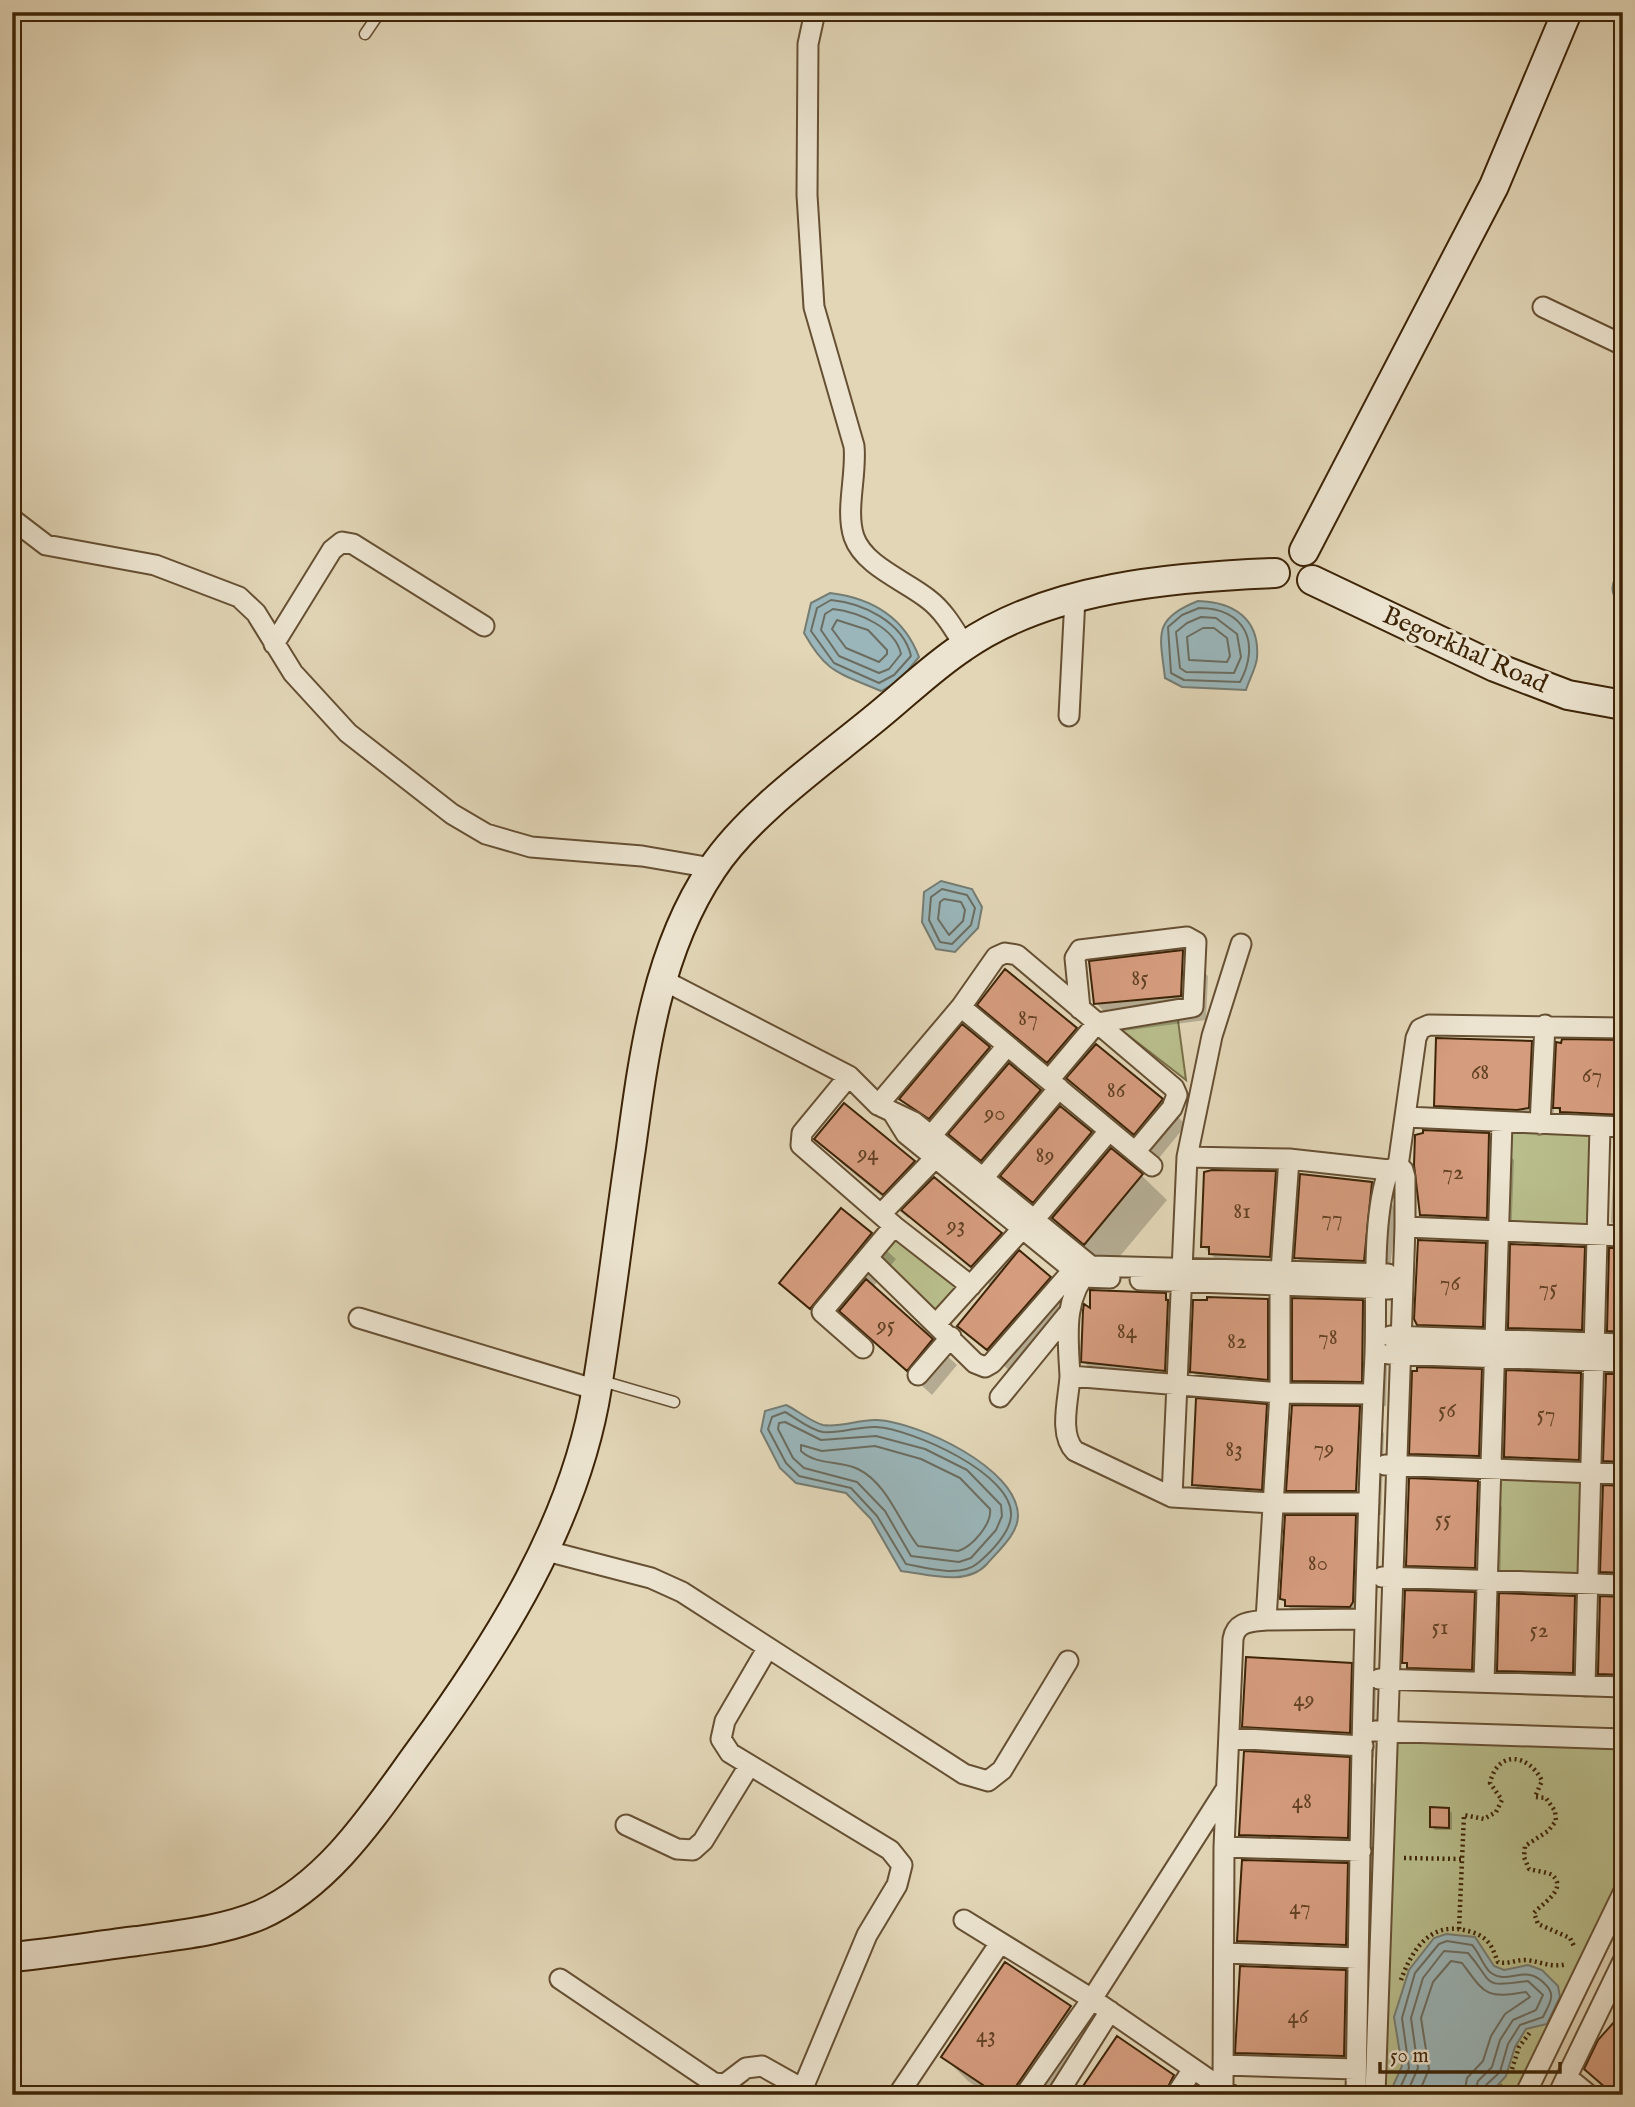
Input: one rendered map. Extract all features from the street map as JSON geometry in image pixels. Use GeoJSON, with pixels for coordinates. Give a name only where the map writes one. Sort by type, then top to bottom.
{"type":"FeatureCollection","features":[{"type":"Feature","properties":{"kind":"street"},"geometry":{"type":"LineString","coordinates":[[815,12],[808,44],[807,181],[814,307],[854,446],[856,464],[852,519],[855,538],[863,552],[929,600],[947,618],[964,646]]}},
{"type":"Feature","properties":{"kind":"street"},"geometry":{"type":"LineString","coordinates":[[1304,551],[1494,186],[1567,12]]}},
{"type":"Feature","properties":{"kind":"street"},"geometry":{"type":"LineString","coordinates":[[1543,307],[1623,345]]}},
{"type":"Feature","properties":{"kind":"street"},"geometry":{"type":"LineString","coordinates":[[12,519],[46,545],[155,565],[239,597],[256,612],[274,644],[316,701],[348,733],[452,814],[486,834],[531,848],[642,856],[712,867]]}},
{"type":"Feature","properties":{"kind":"street"},"geometry":{"type":"LineString","coordinates":[[274,644],[332,550],[342,542],[354,544],[484,626]]}},
{"type":"Feature","properties":{"kind":"street"},"geometry":{"type":"LineString","coordinates":[[1304,551],[1315,567],[1312,580],[1302,588],[1290,589],[1278,581],[1275,573],[1276,562],[1285,552],[1304,551]]}},
{"type":"Feature","properties":{"kind":"street"},"geometry":{"type":"LineString","coordinates":[[12,1957],[195,1933],[259,1915],[305,1888],[343,1852],[465,1689],[543,1550],[566,1499],[598,1385],[633,1129],[661,979],[682,925],[712,867],[747,827],[964,646],[1021,616],[1075,598],[1203,576],[1275,573]]}},
{"type":"Feature","properties":{"kind":"street","name":"Begorkhal Road"},"geometry":{"type":"LineString","coordinates":[[1312,580],[1495,667],[1568,695],[1623,705]]}},
{"type":"Feature","properties":{"kind":"street"},"geometry":{"type":"LineString","coordinates":[[1069,716],[1075,598]]}},
{"type":"Feature","properties":{"kind":"street"},"geometry":{"type":"LineString","coordinates":[[983,1178],[1097,1023],[1193,1007],[1196,942],[1193,938],[1080,950],[1075,958],[1080,1009]]}},
{"type":"Feature","properties":{"kind":"street"},"geometry":{"type":"LineString","coordinates":[[1172,1497],[1187,1157],[1212,1036],[1241,944]]}},
{"type":"Feature","properties":{"kind":"street"},"geometry":{"type":"LineString","coordinates":[[886,1109],[996,957],[1010,953],[1017,955],[1174,1088],[1177,1095],[1172,1108],[1135,1152]]}},
{"type":"Feature","properties":{"kind":"street"},"geometry":{"type":"LineString","coordinates":[[661,979],[849,1076],[886,1109],[906,1134],[1028,1225],[1082,1271],[1377,1279],[1403,1284]]}},
{"type":"Feature","properties":{"kind":"street"},"geometry":{"type":"LineString","coordinates":[[961,1007],[1152,1166]]}},
{"type":"Feature","properties":{"kind":"street"},"geometry":{"type":"LineString","coordinates":[[1356,2095],[1365,1619],[1377,1279],[1384,1187],[1393,1168],[1406,1117],[1416,1038],[1420,1029],[1429,1025],[1623,1028]]}},
{"type":"Feature","properties":{"kind":"street"},"geometry":{"type":"LineString","coordinates":[[1540,1124],[1545,1025]]}},
{"type":"Feature","properties":{"kind":"street"},"geometry":{"type":"LineString","coordinates":[[931,1136],[1007,1046]]}},
{"type":"Feature","properties":{"kind":"street"},"geometry":{"type":"LineString","coordinates":[[849,1076],[802,1133],[800,1141],[887,1220],[971,1286]]}},
{"type":"Feature","properties":{"kind":"street"},"geometry":{"type":"LineString","coordinates":[[886,1109],[914,1122],[983,1178],[1028,1225]]}},
{"type":"Feature","properties":{"kind":"street"},"geometry":{"type":"LineString","coordinates":[[1406,1117],[1623,1127]]}},
{"type":"Feature","properties":{"kind":"street"},"geometry":{"type":"LineString","coordinates":[[1484,1682],[1502,1123]]}},
{"type":"Feature","properties":{"kind":"street"},"geometry":{"type":"LineString","coordinates":[[1585,1686],[1600,1127]]}},
{"type":"Feature","properties":{"kind":"street"},"geometry":{"type":"LineString","coordinates":[[918,1375],[971,1286],[1109,1131]]}},
{"type":"Feature","properties":{"kind":"street"},"geometry":{"type":"LineString","coordinates":[[1187,1157],[1289,1159],[1393,1168],[1403,1170],[1405,1177],[1374,2095]]}},
{"type":"Feature","properties":{"kind":"street"},"geometry":{"type":"LineString","coordinates":[[863,1348],[822,1312],[868,1258],[887,1220],[935,1158]]}},
{"type":"Feature","properties":{"kind":"street"},"geometry":{"type":"LineString","coordinates":[[1266,1620],[1280,1393],[1281,1277],[1289,1159]]}},
{"type":"Feature","properties":{"kind":"street"},"geometry":{"type":"LineString","coordinates":[[1405,1227],[1623,1236]]}},
{"type":"Feature","properties":{"kind":"street"},"geometry":{"type":"LineString","coordinates":[[868,1258],[979,1366],[992,1363],[1082,1271]]}},
{"type":"Feature","properties":{"kind":"street"},"geometry":{"type":"LineString","coordinates":[[1000,1396],[1067,1315],[1082,1271]]}},
{"type":"Feature","properties":{"kind":"street"},"geometry":{"type":"LineString","coordinates":[[1067,1315],[1070,1376],[1066,1426],[1069,1444],[1075,1451],[1172,1497],[1273,1503],[1369,1503]]}},
{"type":"Feature","properties":{"kind":"street"},"geometry":{"type":"LineString","coordinates":[[359,1318],[598,1385]]}},
{"type":"Feature","properties":{"kind":"street"},"geometry":{"type":"LineString","coordinates":[[1375,1344],[1594,1352],[1623,1344]]}},
{"type":"Feature","properties":{"kind":"street"},"geometry":{"type":"LineString","coordinates":[[1594,1352],[1623,1363]]}},
{"type":"Feature","properties":{"kind":"street"},"geometry":{"type":"LineString","coordinates":[[1070,1376],[1280,1393],[1372,1394]]}},
{"type":"Feature","properties":{"kind":"street"},"geometry":{"type":"LineString","coordinates":[[1370,1464],[1623,1474]]}},
{"type":"Feature","properties":{"kind":"street"},"geometry":{"type":"LineString","coordinates":[[543,1550],[651,1578],[682,1592],[766,1649],[964,1774],[988,1780],[1002,1770],[1068,1661]]}},
{"type":"Feature","properties":{"kind":"street"},"geometry":{"type":"LineString","coordinates":[[1367,1577],[1623,1585]]}},
{"type":"Feature","properties":{"kind":"street"},"geometry":{"type":"LineString","coordinates":[[1227,2092],[1224,2064],[1224,1847],[1234,1633],[1244,1622],[1365,1619]]}},
{"type":"Feature","properties":{"kind":"street"},"geometry":{"type":"LineString","coordinates":[[560,1979],[714,2083],[725,2084],[753,2065],[771,2070],[801,2092],[867,1934],[897,1885],[902,1865],[890,1850],[748,1766],[730,1753],[721,1739],[725,1721],[766,1649]]}},
{"type":"Feature","properties":{"kind":"street"},"geometry":{"type":"LineString","coordinates":[[1364,1680],[1623,1687]]}},
{"type":"Feature","properties":{"kind":"street"},"geometry":{"type":"LineString","coordinates":[[1229,1738],[1363,1738],[1388,1731],[1623,1739]]}},
{"type":"Feature","properties":{"kind":"street"},"geometry":{"type":"LineString","coordinates":[[626,1825],[677,1849],[693,1850],[703,1840],[748,1766]]}},
{"type":"Feature","properties":{"kind":"street"},"geometry":{"type":"LineString","coordinates":[[1025,2095],[1092,1998],[1226,1789]]}},
{"type":"Feature","properties":{"kind":"street"},"geometry":{"type":"LineString","coordinates":[[1224,1847],[1360,1851]]}},
{"type":"Feature","properties":{"kind":"street"},"geometry":{"type":"LineString","coordinates":[[1525,2095],[1623,1893]]}},
{"type":"Feature","properties":{"kind":"street"},"geometry":{"type":"LineString","coordinates":[[964,1920],[1092,1998],[1227,2092]]}},
{"type":"Feature","properties":{"kind":"street"},"geometry":{"type":"LineString","coordinates":[[898,2095],[1000,1944]]}},
{"type":"Feature","properties":{"kind":"street"},"geometry":{"type":"LineString","coordinates":[[1224,1953],[1357,1958]]}},
{"type":"Feature","properties":{"kind":"street"},"geometry":{"type":"LineString","coordinates":[[1589,2095],[1563,2086],[1618,1984],[1623,1961]]}},
{"type":"Feature","properties":{"kind":"street"},"geometry":{"type":"LineString","coordinates":[[1058,2095],[1111,2011]]}},
{"type":"Feature","properties":{"kind":"street"},"geometry":{"type":"LineString","coordinates":[[1224,2064],[1356,2069]]}},
{"type":"Feature","properties":{"kind":"street"},"geometry":{"type":"LineString","coordinates":[[1176,2095],[1193,2069]]}},
{"type":"Feature","properties":{"kind":"lane"},"geometry":{"type":"LineString","coordinates":[[365,34],[380,12]]}},
{"type":"Feature","properties":{"kind":"lane"},"geometry":{"type":"LineString","coordinates":[[598,1385],[674,1402]]}},
{"type":"Feature","properties":{"kind":"path"},"geometry":{"type":"LineString","coordinates":[[1459,1929],[1464,1815],[1484,1819],[1496,1812],[1502,1800],[1490,1783],[1496,1768],[1506,1760],[1528,1762],[1542,1782],[1535,1797],[1546,1798],[1555,1811],[1556,1821],[1548,1831],[1525,1846],[1524,1857],[1529,1868],[1555,1878],[1556,1889],[1551,1900],[1539,1906],[1534,1913],[1538,1924],[1570,1938],[1576,1950]]}},
{"type":"Feature","properties":{"kind":"path"},"geometry":{"type":"LineString","coordinates":[[1384,1858],[1462,1859]]}},
{"type":"Feature","properties":{"kind":"path"},"geometry":{"type":"LineString","coordinates":[[1399,1986],[1413,1954],[1429,1934],[1459,1929],[1485,1939],[1498,1962],[1503,1964],[1523,1959],[1552,1967],[1574,1958]]}},
{"type":"Feature","properties":{"kind":"green space"},"geometry":{"type":"Polygon","coordinates":[[[1177,1013],[1186,1080],[1111,1022],[1177,1013]]]}},
{"type":"Feature","properties":{"kind":"green space"},"geometry":{"type":"Polygon","coordinates":[[[1505,1127],[1595,1131],[1593,1230],[1502,1227],[1505,1127]]]}},
{"type":"Feature","properties":{"kind":"green space"},"geometry":{"type":"Polygon","coordinates":[[[901,1223],[975,1286],[946,1320],[872,1257],[901,1223]]]}},
{"type":"Feature","properties":{"kind":"green space"},"geometry":{"type":"Polygon","coordinates":[[[1496,1475],[1586,1478],[1583,1578],[1494,1575],[1496,1475]]]}},
{"type":"Feature","properties":{"kind":"green space"},"geometry":{"type":"Polygon","coordinates":[[[1396,1741],[1623,1749],[1623,1876],[1516,2095],[1383,2095],[1396,1741]]]}},
{"type":"Feature","properties":{"kind":"water"},"geometry":{"type":"Polygon","coordinates":[[[1623,562],[1623,611],[1612,587],[1623,562]]]}},
{"type":"Feature","properties":{"kind":"water"},"geometry":{"type":"Polygon","coordinates":[[[830,593],[859,599],[872,605],[895,620],[905,631],[919,657],[899,681],[881,691],[835,671],[812,647],[804,633],[811,603],[830,593]]]}},
{"type":"Feature","properties":{"kind":"water"},"geometry":{"type":"Polygon","coordinates":[[[1198,601],[1233,609],[1249,623],[1257,644],[1257,658],[1246,690],[1182,687],[1165,678],[1162,630],[1173,615],[1198,601]]]}},
{"type":"Feature","properties":{"kind":"water"},"geometry":{"type":"Polygon","coordinates":[[[941,881],[972,889],[982,907],[978,928],[955,952],[936,949],[922,922],[924,892],[941,881]]]}},
{"type":"Feature","properties":{"kind":"water"},"geometry":{"type":"Polygon","coordinates":[[[786,1405],[823,1425],[870,1420],[895,1423],[916,1429],[963,1451],[1002,1481],[1014,1498],[1018,1516],[1015,1529],[987,1564],[968,1575],[946,1577],[901,1571],[871,1519],[846,1493],[796,1483],[780,1468],[761,1431],[765,1411],[786,1405]]]}},
{"type":"Feature","properties":{"kind":"water"},"geometry":{"type":"Polygon","coordinates":[[[1446,1934],[1475,1937],[1494,1966],[1504,1970],[1528,1965],[1542,1970],[1558,1986],[1560,1997],[1547,2024],[1526,2029],[1515,2047],[1506,2076],[1489,2095],[1389,2095],[1402,2066],[1394,2017],[1409,1970],[1434,1938],[1446,1934]]]}},
{"type":"Feature","properties":{"kind":"building"},"geometry":{"type":"Polygon","coordinates":[[[1183,950],[1181,996],[1094,1004],[1089,961],[1183,950]]]}},
{"type":"Feature","properties":{"kind":"building"},"geometry":{"type":"Polygon","coordinates":[[[1005,969],[1077,1028],[1047,1063],[977,1005],[1005,969]]]}},
{"type":"Feature","properties":{"kind":"building"},"geometry":{"type":"Polygon","coordinates":[[[962,1024],[990,1047],[929,1119],[899,1099],[962,1024]]]}},
{"type":"Feature","properties":{"kind":"building"},"geometry":{"type":"Polygon","coordinates":[[[1436,1038],[1532,1041],[1529,1108],[1517,1110],[1434,1106],[1436,1038]]]}},
{"type":"Feature","properties":{"kind":"building"},"geometry":{"type":"Polygon","coordinates":[[[1562,1039],[1623,1040],[1623,1115],[1560,1112],[1560,1108],[1553,1108],[1556,1042],[1561,1043],[1562,1039]]]}},
{"type":"Feature","properties":{"kind":"building"},"geometry":{"type":"Polygon","coordinates":[[[1096,1044],[1163,1099],[1134,1135],[1066,1078],[1096,1044]]]}},
{"type":"Feature","properties":{"kind":"building"},"geometry":{"type":"Polygon","coordinates":[[[1009,1063],[1041,1090],[981,1161],[948,1134],[1009,1063]]]}},
{"type":"Feature","properties":{"kind":"building"},"geometry":{"type":"Polygon","coordinates":[[[844,1103],[915,1161],[883,1195],[814,1139],[844,1103]]]}},
{"type":"Feature","properties":{"kind":"building"},"geometry":{"type":"Polygon","coordinates":[[[1060,1106],[1092,1132],[1033,1203],[1000,1176],[1060,1106]]]}},
{"type":"Feature","properties":{"kind":"building"},"geometry":{"type":"Polygon","coordinates":[[[1423,1130],[1489,1133],[1487,1218],[1420,1215],[1414,1165],[1415,1135],[1423,1133],[1423,1130]]]}},
{"type":"Feature","properties":{"kind":"building"},"geometry":{"type":"Polygon","coordinates":[[[1111,1148],[1143,1174],[1084,1245],[1052,1218],[1111,1148]]]}},
{"type":"Feature","properties":{"kind":"building"},"geometry":{"type":"Polygon","coordinates":[[[1276,1171],[1270,1257],[1209,1254],[1209,1247],[1201,1247],[1204,1172],[1276,1171]]]}},
{"type":"Feature","properties":{"kind":"building"},"geometry":{"type":"Polygon","coordinates":[[[1300,1174],[1372,1182],[1364,1261],[1294,1258],[1300,1174]]]}},
{"type":"Feature","properties":{"kind":"building"},"geometry":{"type":"Polygon","coordinates":[[[934,1177],[1002,1233],[971,1267],[901,1210],[934,1177]]]}},
{"type":"Feature","properties":{"kind":"building"},"geometry":{"type":"Polygon","coordinates":[[[841,1208],[872,1233],[810,1309],[779,1283],[841,1208]]]}},
{"type":"Feature","properties":{"kind":"building"},"geometry":{"type":"Polygon","coordinates":[[[1418,1240],[1486,1243],[1483,1327],[1417,1325],[1414,1319],[1418,1240]]]}},
{"type":"Feature","properties":{"kind":"building"},"geometry":{"type":"Polygon","coordinates":[[[1510,1244],[1585,1247],[1582,1330],[1508,1328],[1510,1244]]]}},
{"type":"Feature","properties":{"kind":"building"},"geometry":{"type":"Polygon","coordinates":[[[1609,1248],[1623,1248],[1623,1332],[1607,1331],[1609,1248]]]}},
{"type":"Feature","properties":{"kind":"building"},"geometry":{"type":"Polygon","coordinates":[[[1019,1250],[1051,1277],[987,1350],[957,1326],[1019,1250]]]}},
{"type":"Feature","properties":{"kind":"building"},"geometry":{"type":"Polygon","coordinates":[[[866,1279],[933,1339],[907,1371],[839,1311],[866,1279]]]}},
{"type":"Feature","properties":{"kind":"building"},"geometry":{"type":"Polygon","coordinates":[[[1090,1290],[1166,1293],[1165,1371],[1081,1362],[1083,1310],[1084,1304],[1090,1308],[1090,1290]]]}},
{"type":"Feature","properties":{"kind":"building"},"geometry":{"type":"Polygon","coordinates":[[[1207,1297],[1268,1299],[1268,1380],[1190,1372],[1193,1300],[1207,1300],[1207,1297]]]}},
{"type":"Feature","properties":{"kind":"building"},"geometry":{"type":"Polygon","coordinates":[[[1292,1298],[1363,1300],[1362,1382],[1292,1381],[1292,1298]]]}},
{"type":"Feature","properties":{"kind":"building"},"geometry":{"type":"Polygon","coordinates":[[[1417,1367],[1482,1369],[1479,1456],[1409,1454],[1412,1371],[1417,1371],[1417,1367]]]}},
{"type":"Feature","properties":{"kind":"building"},"geometry":{"type":"Polygon","coordinates":[[[1506,1370],[1581,1373],[1579,1460],[1504,1457],[1506,1370]]]}},
{"type":"Feature","properties":{"kind":"building"},"geometry":{"type":"Polygon","coordinates":[[[1606,1374],[1623,1374],[1623,1462],[1603,1461],[1606,1374]]]}},
{"type":"Feature","properties":{"kind":"building"},"geometry":{"type":"Polygon","coordinates":[[[1196,1398],[1267,1404],[1262,1490],[1192,1485],[1196,1398]]]}},
{"type":"Feature","properties":{"kind":"building"},"geometry":{"type":"Polygon","coordinates":[[[1292,1405],[1360,1406],[1356,1491],[1286,1491],[1292,1405]]]}},
{"type":"Feature","properties":{"kind":"building"},"geometry":{"type":"Polygon","coordinates":[[[1409,1478],[1478,1481],[1475,1568],[1406,1566],[1409,1478]]]}},
{"type":"Feature","properties":{"kind":"building"},"geometry":{"type":"Polygon","coordinates":[[[1603,1485],[1623,1486],[1623,1573],[1600,1572],[1603,1485]]]}},
{"type":"Feature","properties":{"kind":"building"},"geometry":{"type":"Polygon","coordinates":[[[1285,1515],[1356,1515],[1353,1602],[1350,1607],[1285,1606],[1285,1600],[1280,1599],[1285,1515]]]}},
{"type":"Feature","properties":{"kind":"building"},"geometry":{"type":"Polygon","coordinates":[[[1405,1590],[1475,1592],[1472,1670],[1407,1668],[1407,1663],[1402,1663],[1405,1590]]]}},
{"type":"Feature","properties":{"kind":"building"},"geometry":{"type":"Polygon","coordinates":[[[1499,1593],[1575,1596],[1573,1673],[1497,1671],[1499,1593]]]}},
{"type":"Feature","properties":{"kind":"building"},"geometry":{"type":"Polygon","coordinates":[[[1600,1596],[1623,1597],[1623,1675],[1598,1674],[1600,1596]]]}},
{"type":"Feature","properties":{"kind":"building"},"geometry":{"type":"Polygon","coordinates":[[[1246,1657],[1352,1663],[1350,1733],[1242,1727],[1246,1657]]]}},
{"type":"Feature","properties":{"kind":"building"},"geometry":{"type":"Polygon","coordinates":[[[1244,1751],[1350,1757],[1348,1838],[1239,1835],[1244,1751]]]}},
{"type":"Feature","properties":{"kind":"building"},"geometry":{"type":"Polygon","coordinates":[[[1430,1807],[1449,1808],[1449,1828],[1430,1827],[1430,1807]]]}},
{"type":"Feature","properties":{"kind":"building"},"geometry":{"type":"Polygon","coordinates":[[[1242,1860],[1348,1863],[1346,1945],[1237,1941],[1242,1860]]]}},
{"type":"Feature","properties":{"kind":"building"},"geometry":{"type":"Polygon","coordinates":[[[1005,1962],[1071,2006],[1010,2095],[998,2095],[941,2057],[1005,1962]]]}},
{"type":"Feature","properties":{"kind":"building"},"geometry":{"type":"Polygon","coordinates":[[[1240,1966],[1346,1970],[1344,2056],[1235,2053],[1240,1966]]]}},
{"type":"Feature","properties":{"kind":"building"},"geometry":{"type":"Polygon","coordinates":[[[1623,2012],[1623,2095],[1614,2095],[1584,2069],[1598,2040],[1623,2012]]]}},
{"type":"Feature","properties":{"kind":"building"},"geometry":{"type":"Polygon","coordinates":[[[1117,2036],[1174,2075],[1164,2095],[1077,2095],[1117,2036]]]}}]}
